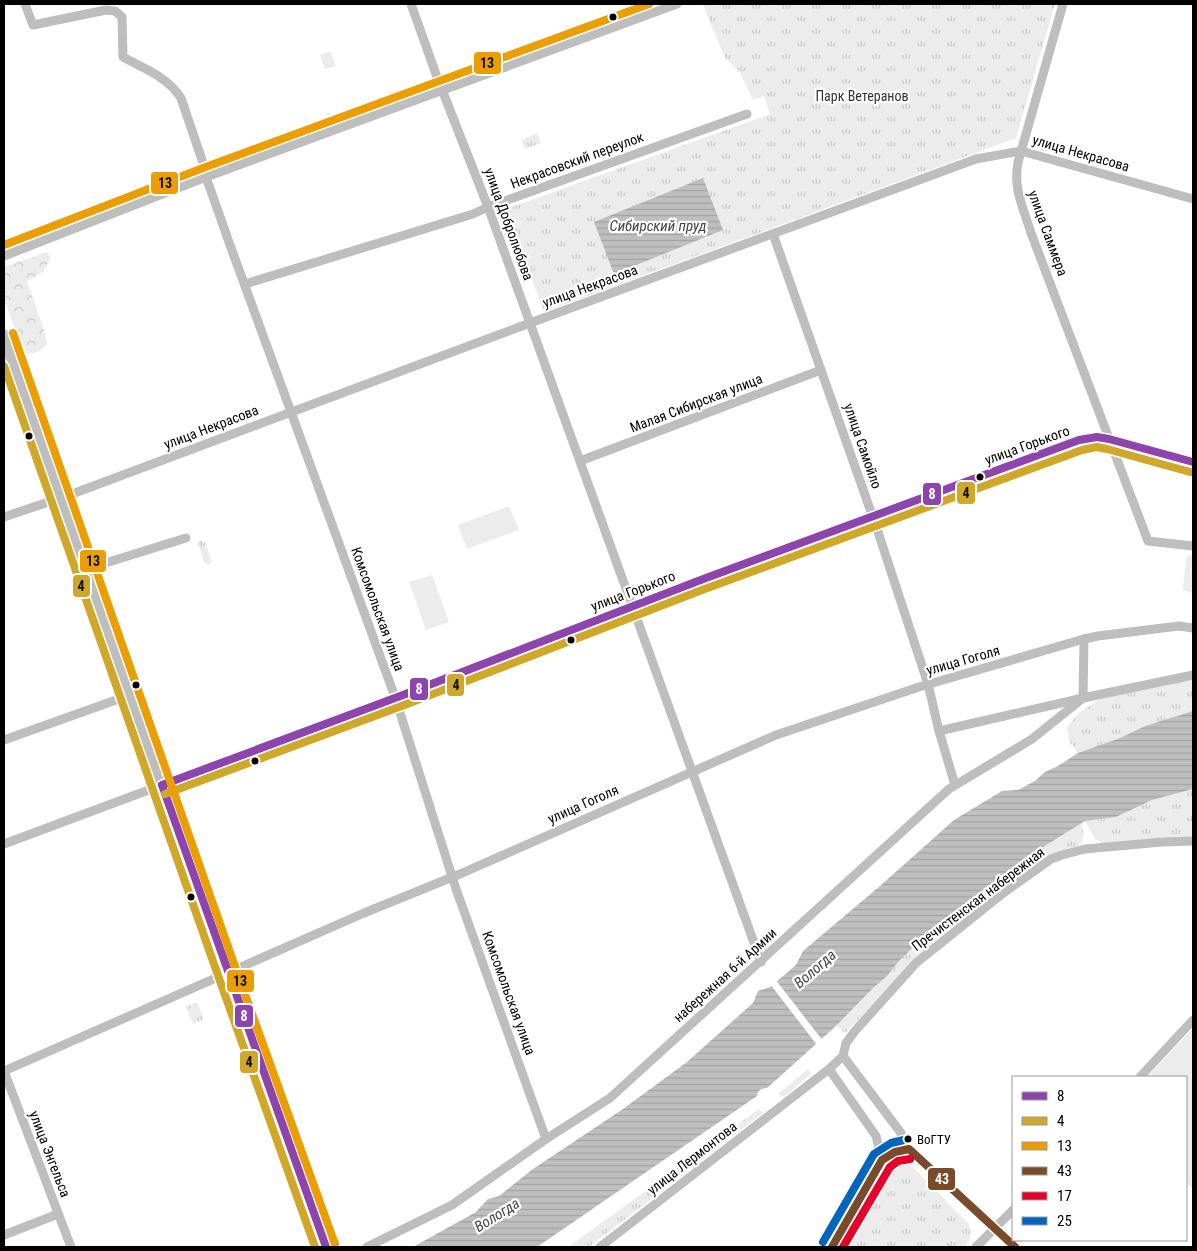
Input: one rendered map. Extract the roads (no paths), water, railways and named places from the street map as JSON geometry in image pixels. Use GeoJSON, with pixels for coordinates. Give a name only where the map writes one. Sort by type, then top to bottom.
{"type":"FeatureCollection","features":[{"type":"Feature","properties":{"kind":"main road"},"geometry":{"type":"LineString","coordinates":[[4,336],[326,1247]]}},
{"type":"Feature","properties":{"kind":"street","name":"Комсомольская улица"},"geometry":{"type":"LineString","coordinates":[[25,4],[33,25],[110,9],[119,13],[122,17],[122,57],[165,80],[176,90],[180,98],[204,166],[206,177],[395,697],[453,877],[546,1139]]}},
{"type":"Feature","properties":{"kind":"street","name":"улица Добролюбова"},"geometry":{"type":"LineString","coordinates":[[411,4],[488,207],[761,962]]}},
{"type":"Feature","properties":{"kind":"street"},"geometry":{"type":"LineString","coordinates":[[4,256],[206,177],[677,4]]}},
{"type":"Feature","properties":{"kind":"street","name":"улица Саммера"},"geometry":{"type":"LineString","coordinates":[[1063,4],[1021,151],[1016,175],[1016,186],[1148,541],[1193,546]]}},
{"type":"Feature","properties":{"kind":"street","name":"Некрасовский переулок"},"geometry":{"type":"LineString","coordinates":[[245,284],[464,217],[747,114]]}},
{"type":"Feature","properties":{"kind":"street","name":"улица Некрасова"},"geometry":{"type":"LineString","coordinates":[[4,517],[976,159],[1021,151],[1193,199]]}},
{"type":"Feature","properties":{"kind":"street","name":"улица Самойло"},"geometry":{"type":"LineString","coordinates":[[773,234],[873,516],[928,684],[939,732],[955,785]]}},
{"type":"Feature","properties":{"kind":"street","name":"Малая Сибирская улица"},"geometry":{"type":"LineString","coordinates":[[580,461],[821,370]]}},
{"type":"Feature","properties":{"kind":"street","name":"улица Горького"},"geometry":{"type":"LineString","coordinates":[[4,844],[633,605],[1079,440],[1097,437],[1109,439],[1193,462]]}},
{"type":"Feature","properties":{"kind":"street"},"geometry":{"type":"LineString","coordinates":[[86,569],[186,538]]}},
{"type":"Feature","properties":{"kind":"street","name":"улица Гоголя"},"geometry":{"type":"LineString","coordinates":[[4,1071],[776,735],[928,684],[1084,639],[1179,626],[1193,628]]}},
{"type":"Feature","properties":{"kind":"street"},"geometry":{"type":"LineString","coordinates":[[1083,698],[1084,639]]}},
{"type":"Feature","properties":{"kind":"street","name":"набережная 6-й Армии"},"geometry":{"type":"LineString","coordinates":[[939,732],[1083,698],[1193,675]]}},
{"type":"Feature","properties":{"kind":"street"},"geometry":{"type":"LineString","coordinates":[[4,740],[130,695]]}},
{"type":"Feature","properties":{"kind":"street","name":"набережная 6-й Армии"},"geometry":{"type":"LineString","coordinates":[[367,1247],[452,1205],[546,1139],[610,1098],[955,785],[1032,739],[1083,698]]}},
{"type":"Feature","properties":{"kind":"street","name":"Пречистенская набережная"},"geometry":{"type":"LineString","coordinates":[[829,1069],[843,1056],[846,1043],[855,1031],[916,963],[1042,865],[1062,855],[1085,849],[1193,841]]}},
{"type":"Feature","properties":{"kind":"street"},"geometry":{"type":"LineString","coordinates":[[1141,1076],[1193,1020]]}},
{"type":"Feature","properties":{"kind":"street"},"geometry":{"type":"LineString","coordinates":[[843,1056],[901,1133],[902,1141],[898,1150]]}},
{"type":"Feature","properties":{"kind":"street"},"geometry":{"type":"LineString","coordinates":[[829,1069],[876,1136],[882,1160]]}},
{"type":"Feature","properties":{"kind":"street","name":"улица Лермонтова"},"geometry":{"type":"LineString","coordinates":[[600,1247],[829,1069]]}},
{"type":"Feature","properties":{"kind":"street","name":"улица Энгельса"},"geometry":{"type":"LineString","coordinates":[[4,1071],[71,1247]]}},
{"type":"Feature","properties":{"kind":"street"},"geometry":{"type":"LineString","coordinates":[[832,1247],[882,1160],[898,1150],[909,1149],[1015,1247]]}},
{"type":"Feature","properties":{"kind":"street"},"geometry":{"type":"LineString","coordinates":[[976,1247],[1012,1211]]}},
{"type":"Feature","properties":{"kind":"street"},"geometry":{"type":"LineString","coordinates":[[4,1235],[58,1214]]}},
{"type":"Feature","properties":{"kind":"water","name":"Сибирский пруд"},"geometry":{"type":"Polygon","coordinates":[[[703,178],[723,230],[614,274],[594,222],[703,178]]]}},
{"type":"Feature","properties":{"kind":"water","name":"Вологда"},"geometry":{"type":"Polygon","coordinates":[[[1193,711],[1193,789],[1152,800],[1116,817],[1085,821],[1027,857],[934,927],[836,1026],[767,1088],[760,1090],[757,1096],[537,1247],[413,1247],[476,1212],[488,1199],[499,1196],[533,1169],[623,1109],[687,1062],[753,1003],[758,991],[770,987],[796,965],[803,951],[954,820],[1002,791],[1018,790],[1035,781],[1045,772],[1078,753],[1120,738],[1145,726],[1193,711]]]}},
{"type":"Feature","properties":{"kind":"place","name":"ВоГТУ"},"geometry":{"type":"Point","coordinates":[908,1139]}},
{"type":"Feature","properties":{"kind":"park label","name":"Парк Ветеранов"},"geometry":{"type":"Point","coordinates":[862,96]}}]}
